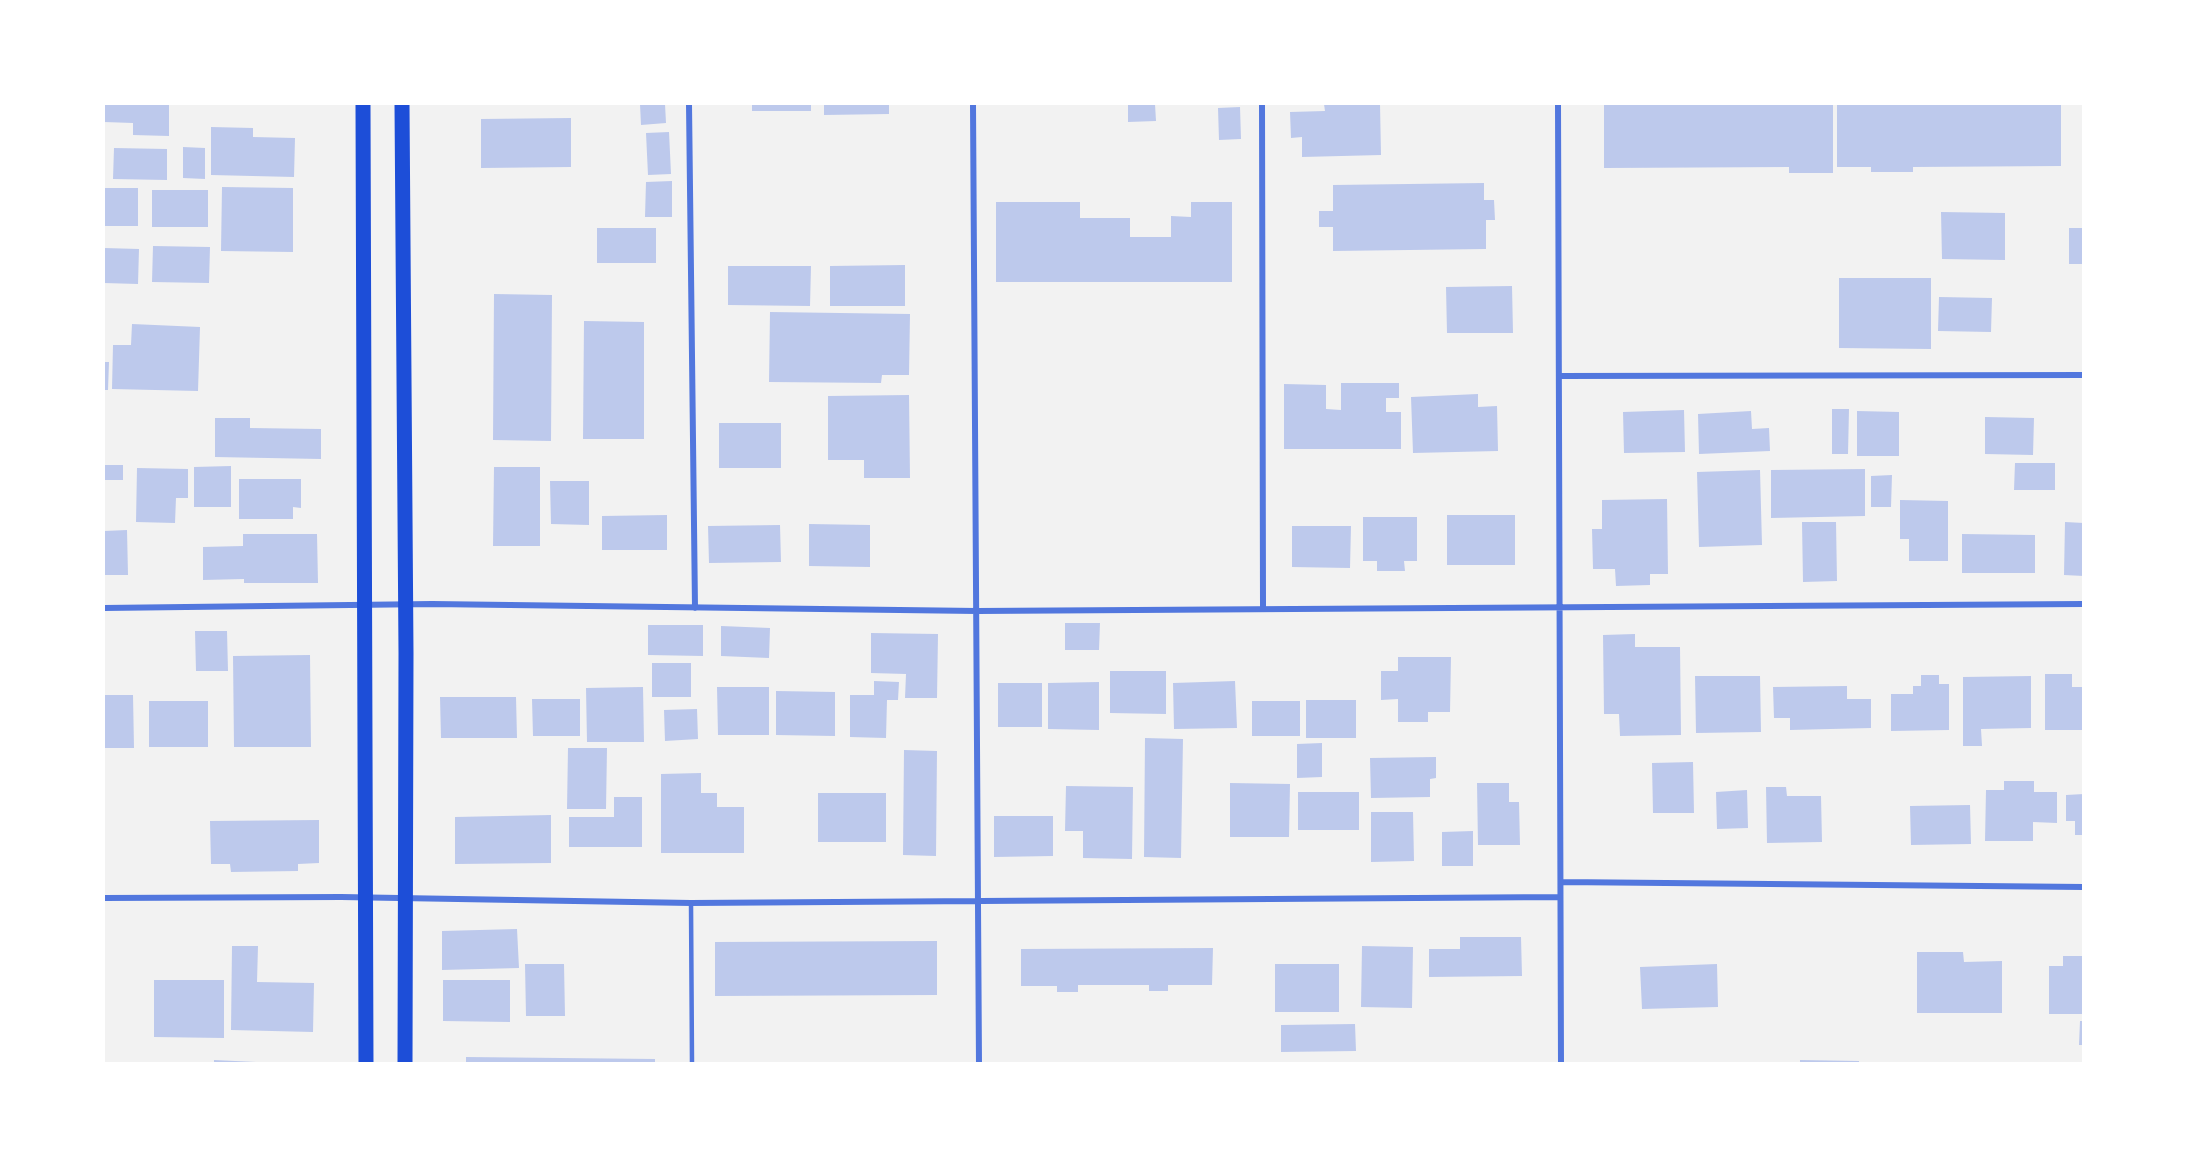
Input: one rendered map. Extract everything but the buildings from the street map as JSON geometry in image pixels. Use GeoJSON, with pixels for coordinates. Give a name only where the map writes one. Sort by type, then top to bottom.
{"type":"FeatureCollection","features":[{"type":"Feature","properties":{"kind":"main road"},"geometry":{"type":"LineString","coordinates":[[363,104],[366,1064]]}},
{"type":"Feature","properties":{"kind":"main road"},"geometry":{"type":"LineString","coordinates":[[402,104],[407,897],[405,1064]]}},
{"type":"Feature","properties":{"kind":"street"},"geometry":{"type":"LineString","coordinates":[[689,104],[695,608]]}},
{"type":"Feature","properties":{"kind":"street"},"geometry":{"type":"LineString","coordinates":[[973,104],[980,901],[979,1064]]}},
{"type":"Feature","properties":{"kind":"street"},"geometry":{"type":"LineString","coordinates":[[1262,104],[1263,607]]}},
{"type":"Feature","properties":{"kind":"street"},"geometry":{"type":"LineString","coordinates":[[1558,104],[1561,1064]]}},
{"type":"Feature","properties":{"kind":"street"},"geometry":{"type":"LineString","coordinates":[[1560,376],[2084,375]]}},
{"type":"Feature","properties":{"kind":"street"},"geometry":{"type":"LineString","coordinates":[[104,608],[406,604],[977,610],[2084,604]]}},
{"type":"Feature","properties":{"kind":"street"},"geometry":{"type":"LineString","coordinates":[[1560,882],[2084,887]]}},
{"type":"Feature","properties":{"kind":"street"},"geometry":{"type":"LineString","coordinates":[[104,898],[407,897],[691,903],[1560,897]]}},
{"type":"Feature","properties":{"kind":"lane"},"geometry":{"type":"LineString","coordinates":[[691,903],[692,1064]]}}]}
